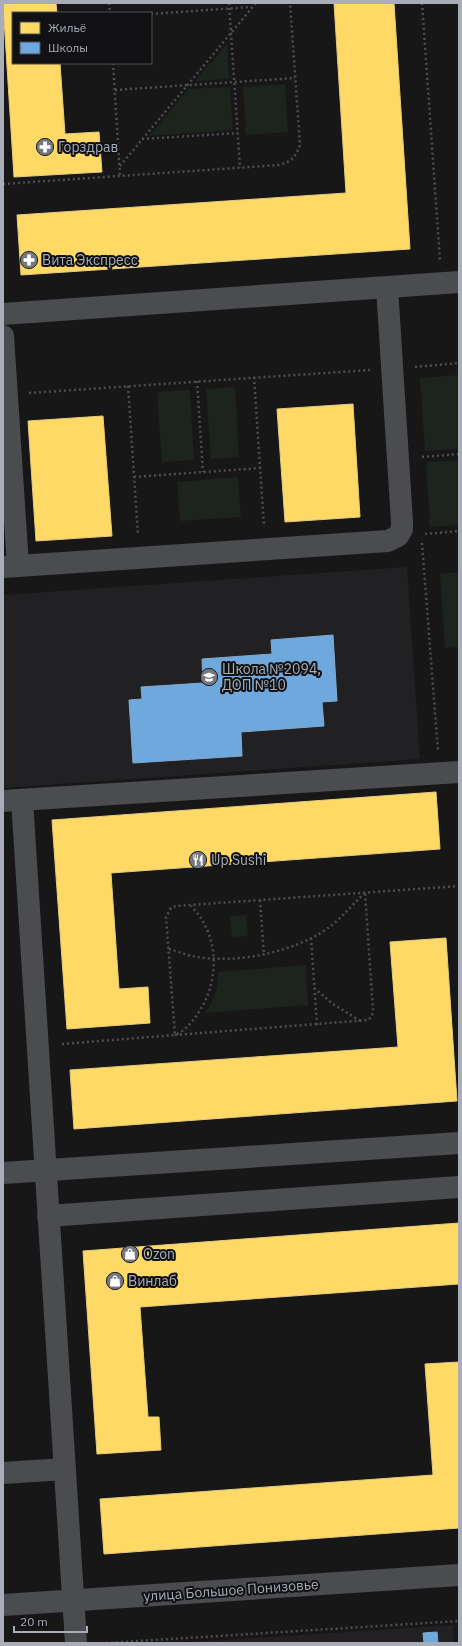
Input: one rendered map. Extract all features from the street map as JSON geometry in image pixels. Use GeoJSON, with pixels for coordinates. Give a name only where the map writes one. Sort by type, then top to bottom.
{"type":"FeatureCollection","features":[{"type":"Feature","properties":{"kind":"street"},"geometry":{"type":"LineString","coordinates":[[3,314],[450,283]]}},
{"type":"Feature","properties":{"kind":"street"},"geometry":{"type":"LineString","coordinates":[[3,336],[7,395],[11,567],[388,541],[398,536],[402,529],[402,522],[387,287]]}},
{"type":"Feature","properties":{"kind":"street"},"geometry":{"type":"LineString","coordinates":[[76,1643],[45,1170],[13,801],[449,773]]}},
{"type":"Feature","properties":{"kind":"street"},"geometry":{"type":"LineString","coordinates":[[3,1173],[459,1143]]}},
{"type":"Feature","properties":{"kind":"street"},"geometry":{"type":"LineString","coordinates":[[48,1216],[459,1187]]}},
{"type":"Feature","properties":{"kind":"street"},"geometry":{"type":"LineString","coordinates":[[3,1473],[65,1469]]}},
{"type":"Feature","properties":{"kind":"street","name":"улица Большое Понизовье"},"geometry":{"type":"LineString","coordinates":[[3,1605],[459,1575]]}},
{"type":"Feature","properties":{"kind":"path"},"geometry":{"type":"LineString","coordinates":[[229,3],[240,168]]}},
{"type":"Feature","properties":{"kind":"path"},"geometry":{"type":"LineString","coordinates":[[120,166],[256,3]]}},
{"type":"Feature","properties":{"kind":"path"},"geometry":{"type":"LineString","coordinates":[[3,184],[279,165],[289,162],[296,155],[300,145],[290,3]]}},
{"type":"Feature","properties":{"kind":"path"},"geometry":{"type":"LineString","coordinates":[[422,3],[450,283]]}},
{"type":"Feature","properties":{"kind":"path"},"geometry":{"type":"LineString","coordinates":[[152,14],[252,7]]}},
{"type":"Feature","properties":{"kind":"path"},"geometry":{"type":"LineString","coordinates":[[113,64],[120,176]]}},
{"type":"Feature","properties":{"kind":"path"},"geometry":{"type":"LineString","coordinates":[[115,90],[295,78]]}},
{"type":"Feature","properties":{"kind":"path"},"geometry":{"type":"LineString","coordinates":[[142,139],[238,133]]}},
{"type":"Feature","properties":{"kind":"path"},"geometry":{"type":"LineString","coordinates":[[7,395],[459,363]]}},
{"type":"Feature","properties":{"kind":"path"},"geometry":{"type":"LineString","coordinates":[[254,377],[266,549]]}},
{"type":"Feature","properties":{"kind":"path"},"geometry":{"type":"LineString","coordinates":[[197,381],[203,472]]}},
{"type":"Feature","properties":{"kind":"path"},"geometry":{"type":"LineString","coordinates":[[128,386],[139,558]]}},
{"type":"Feature","properties":{"kind":"path"},"geometry":{"type":"LineString","coordinates":[[398,458],[459,454]]}},
{"type":"Feature","properties":{"kind":"path"},"geometry":{"type":"LineString","coordinates":[[134,477],[260,468]]}},
{"type":"Feature","properties":{"kind":"path"},"geometry":{"type":"LineString","coordinates":[[398,536],[459,531]]}},
{"type":"Feature","properties":{"kind":"path"},"geometry":{"type":"LineString","coordinates":[[421,534],[449,773]]}},
{"type":"Feature","properties":{"kind":"path"},"geometry":{"type":"LineString","coordinates":[[175,1035],[166,917],[171,908],[176,906],[459,886]]}},
{"type":"Feature","properties":{"kind":"path"},"geometry":{"type":"LineString","coordinates":[[169,949],[193,956],[229,959],[264,955],[300,944],[332,925],[365,892]]}},
{"type":"Feature","properties":{"kind":"path"},"geometry":{"type":"LineString","coordinates":[[68,1043],[363,1022],[368,1020],[372,1016],[373,1010],[365,892]]}},
{"type":"Feature","properties":{"kind":"path"},"geometry":{"type":"LineString","coordinates":[[260,900],[264,955]]}},
{"type":"Feature","properties":{"kind":"path"},"geometry":{"type":"LineString","coordinates":[[175,1035],[197,1017],[208,997],[214,975],[214,958],[208,931],[190,905]]}},
{"type":"Feature","properties":{"kind":"path"},"geometry":{"type":"LineString","coordinates":[[311,938],[317,1025]]}},
{"type":"Feature","properties":{"kind":"path"},"geometry":{"type":"LineString","coordinates":[[314,988],[332,1004],[363,1022]]}},
{"type":"Feature","properties":{"kind":"path"},"geometry":{"type":"LineString","coordinates":[[106,1643],[459,1622]]}},
{"type":"Feature","properties":{"kind":"shaded area"},"geometry":{"type":"Polygon","coordinates":[[[227,44],[229,79],[195,81],[227,44]]]}},
{"type":"Feature","properties":{"kind":"shaded area"},"geometry":{"type":"Polygon","coordinates":[[[285,84],[288,132],[246,135],[243,87],[285,84]]]}},
{"type":"Feature","properties":{"kind":"shaded area"},"geometry":{"type":"Polygon","coordinates":[[[230,87],[233,130],[149,136],[188,89],[230,87]]]}},
{"type":"Feature","properties":{"kind":"shaded area"},"geometry":{"type":"Polygon","coordinates":[[[459,375],[459,449],[425,451],[420,378],[459,375]]]}},
{"type":"Feature","properties":{"kind":"shaded area"},"geometry":{"type":"Polygon","coordinates":[[[235,387],[239,457],[211,459],[206,389],[235,387]]]}},
{"type":"Feature","properties":{"kind":"shaded area"},"geometry":{"type":"Polygon","coordinates":[[[190,390],[194,460],[162,462],[157,392],[190,390]]]}},
{"type":"Feature","properties":{"kind":"shaded area"},"geometry":{"type":"Polygon","coordinates":[[[459,460],[459,525],[430,527],[426,462],[459,460]]]}},
{"type":"Feature","properties":{"kind":"shaded area"},"geometry":{"type":"Polygon","coordinates":[[[238,477],[241,517],[180,521],[177,482],[238,477]]]}},
{"type":"Feature","properties":{"kind":"shaded area","name":"Школа №2094, ДОП №10"},"geometry":{"type":"Polygon","coordinates":[[[407,567],[420,759],[3,788],[3,595],[407,567]]]}},
{"type":"Feature","properties":{"kind":"shaded area"},"geometry":{"type":"Polygon","coordinates":[[[459,572],[459,647],[445,648],[440,574],[459,572]]]}},
{"type":"Feature","properties":{"kind":"shaded area"},"geometry":{"type":"Polygon","coordinates":[[[246,915],[248,936],[232,937],[230,916],[246,915]]]}},
{"type":"Feature","properties":{"kind":"shaded area"},"geometry":{"type":"Polygon","coordinates":[[[306,965],[308,1005],[205,1013],[215,994],[218,972],[306,965]]]}},
{"type":"Feature","properties":{"kind":"shaded area"},"geometry":{"type":"Polygon","coordinates":[[[453,1625],[454,1643],[176,1643],[453,1625]]]}},
{"type":"Feature","properties":{"kind":"building: Жильё"},"geometry":{"type":"Polygon","coordinates":[[[3,3],[56,3],[57,12],[12,12],[12,64],[60,64],[65,134],[99,132],[102,172],[14,177],[3,3]]]}},
{"type":"Feature","properties":{"kind":"building: Жильё"},"geometry":{"type":"Polygon","coordinates":[[[334,3],[394,3],[410,249],[21,275],[17,215],[346,193],[334,3]]]}},
{"type":"Feature","properties":{"kind":"building: Жильё"},"geometry":{"type":"Polygon","coordinates":[[[353,404],[360,517],[285,522],[277,409],[353,404]]]}},
{"type":"Feature","properties":{"kind":"building: Жильё"},"geometry":{"type":"Polygon","coordinates":[[[103,416],[112,536],[36,541],[28,421],[103,416]]]}},
{"type":"Feature","properties":{"kind":"building: Жильё"},"geometry":{"type":"Polygon","coordinates":[[[436,792],[440,849],[111,873],[119,989],[148,987],[150,1023],[67,1029],[52,820],[436,792]]]}},
{"type":"Feature","properties":{"kind":"building: Жильё"},"geometry":{"type":"Polygon","coordinates":[[[446,938],[457,1101],[74,1129],[70,1070],[398,1047],[390,942],[446,938]]]}},
{"type":"Feature","properties":{"kind":"building: Жильё"},"geometry":{"type":"Polygon","coordinates":[[[459,1223],[459,1284],[140,1307],[148,1417],[159,1417],[161,1450],[97,1454],[83,1251],[459,1223]]]}},
{"type":"Feature","properties":{"kind":"building: Жильё"},"geometry":{"type":"Polygon","coordinates":[[[459,1362],[459,1528],[104,1554],[100,1499],[433,1475],[425,1364],[459,1362]]]}},
{"type":"Feature","properties":{"kind":"building: Школы"},"geometry":{"type":"Polygon","coordinates":[[[333,635],[337,701],[322,702],[324,726],[241,732],[242,756],[133,763],[129,700],[142,699],[141,687],[203,683],[202,659],[272,654],[271,640],[333,635]]]}},
{"type":"Feature","properties":{"kind":"building: Школы"},"geometry":{"type":"Polygon","coordinates":[[[437,1632],[438,1643],[424,1643],[423,1633],[437,1632]]]}},
{"type":"Feature","properties":{"kind":"place","name":"Горздрав"},"geometry":{"type":"Point","coordinates":[45,147]}},
{"type":"Feature","properties":{"kind":"place","name":"Вита Экспресс"},"geometry":{"type":"Point","coordinates":[29,260]}},
{"type":"Feature","properties":{"kind":"place","name":"Школа №2094, ДОП №10"},"geometry":{"type":"Point","coordinates":[209,677]}},
{"type":"Feature","properties":{"kind":"place","name":"Up Sushi"},"geometry":{"type":"Point","coordinates":[198,860]}},
{"type":"Feature","properties":{"kind":"place","name":"Ozon"},"geometry":{"type":"Point","coordinates":[130,1254]}},
{"type":"Feature","properties":{"kind":"place","name":"Винлаб"},"geometry":{"type":"Point","coordinates":[115,1281]}}]}
